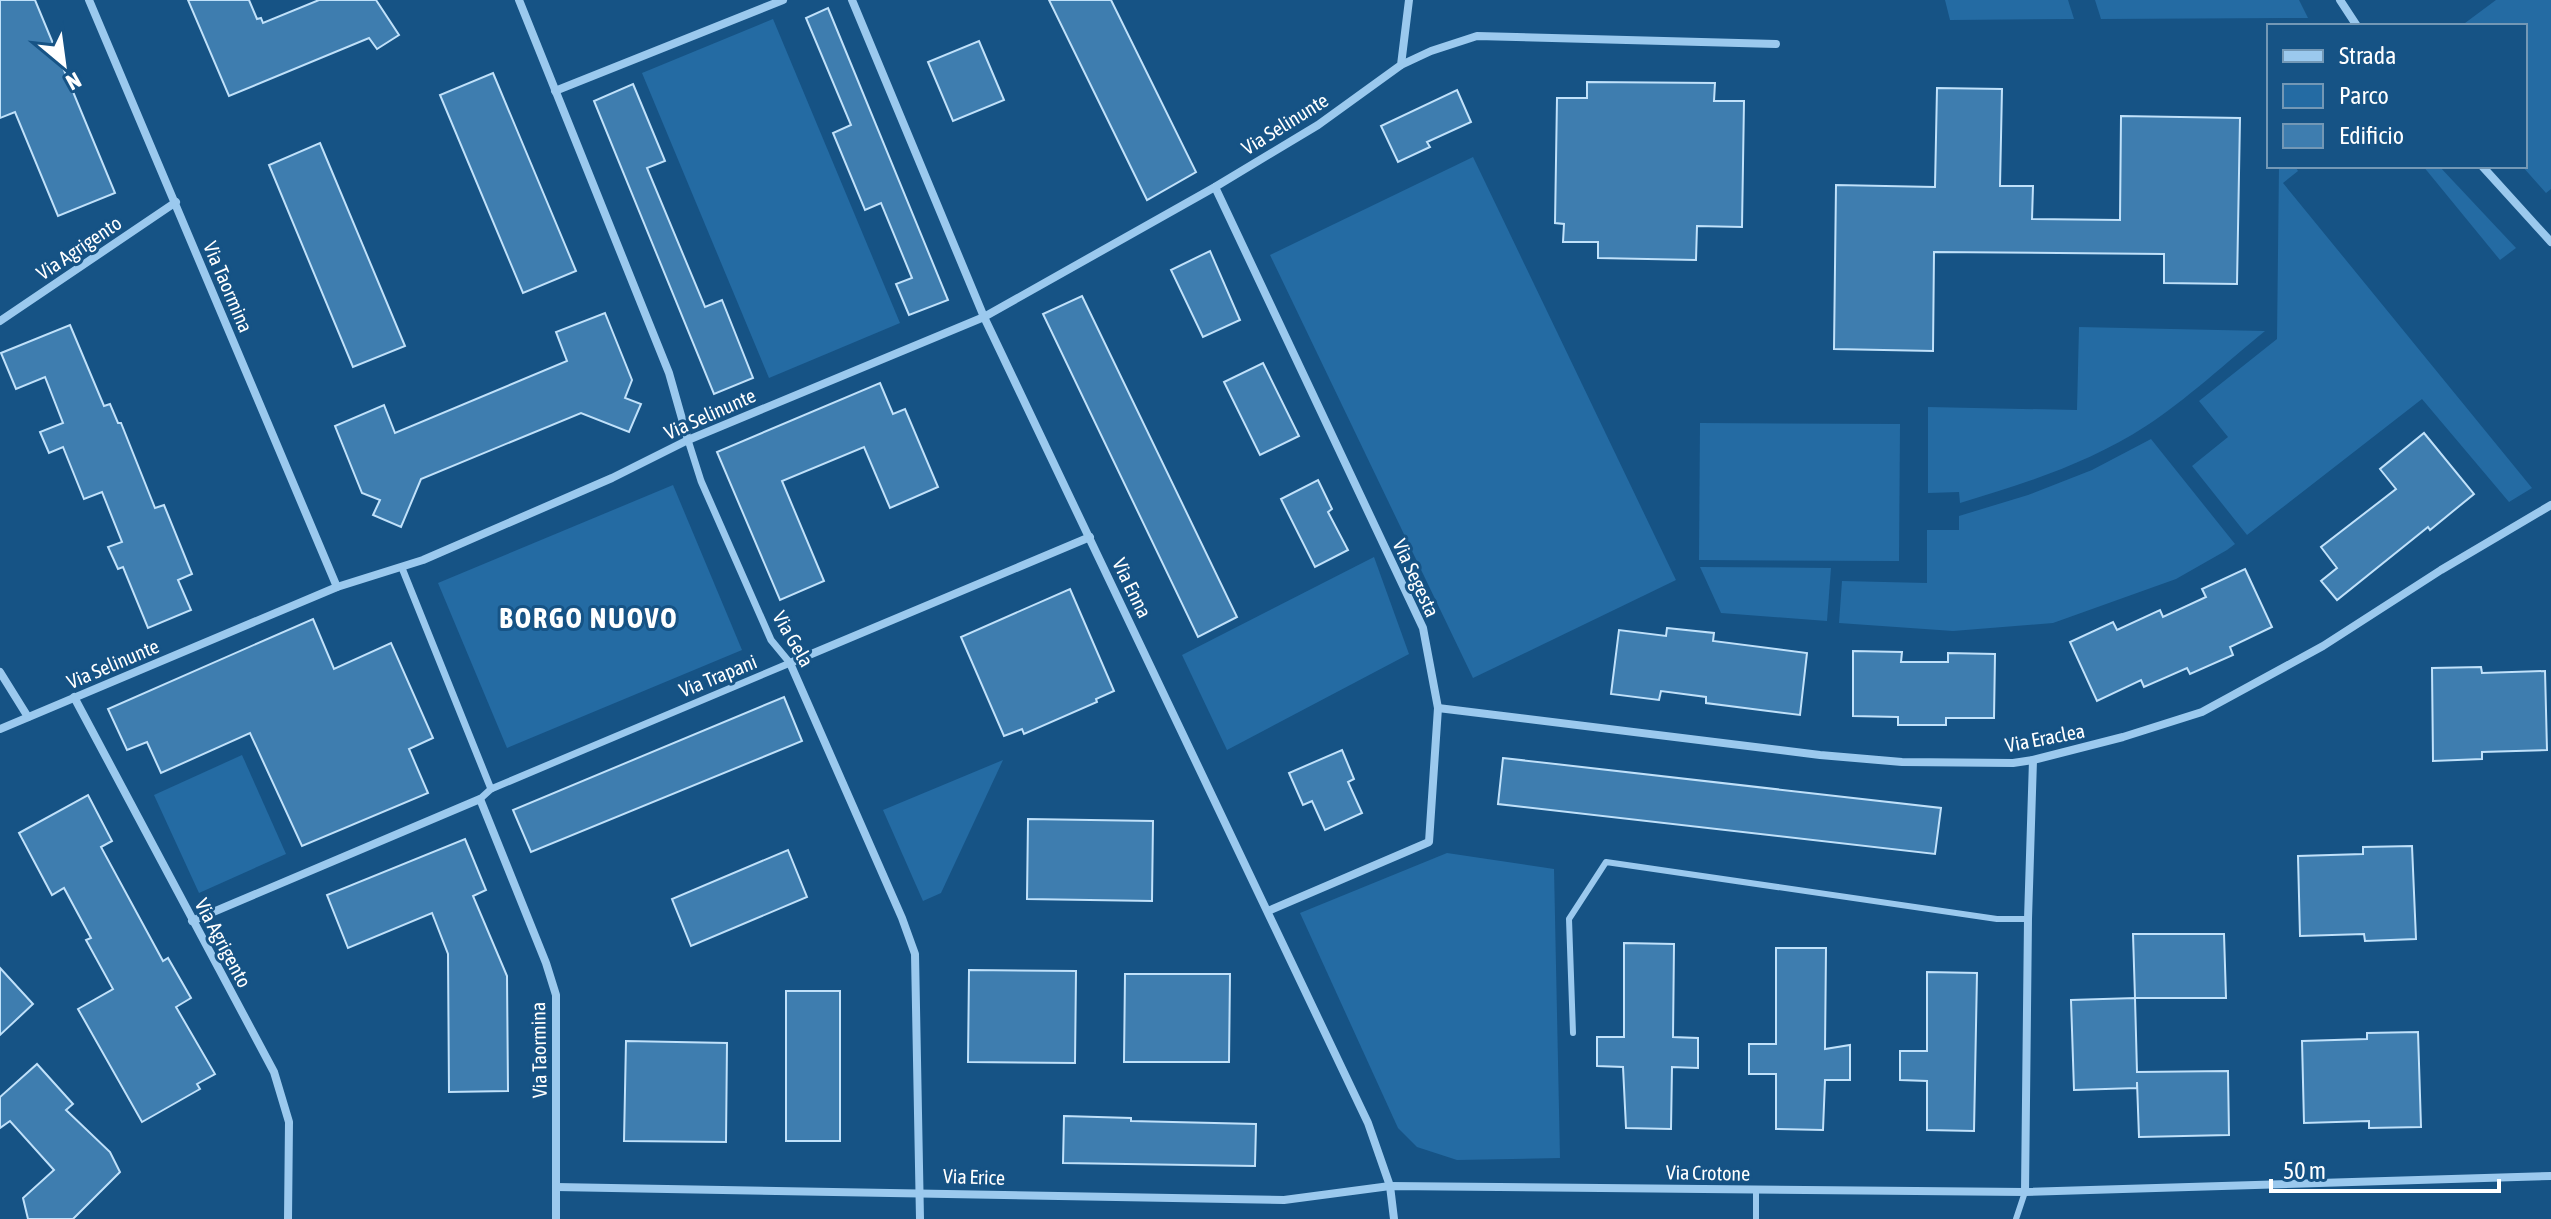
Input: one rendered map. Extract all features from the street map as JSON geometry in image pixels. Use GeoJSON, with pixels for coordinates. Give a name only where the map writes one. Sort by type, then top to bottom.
{"type":"FeatureCollection","features":[{"type":"Feature","properties":{"kind":"street","name":"Via Taormina"},"geometry":{"type":"LineString","coordinates":[[89,0],[337,587]]}},
{"type":"Feature","properties":{"kind":"street","name":"Via Gela"},"geometry":{"type":"LineString","coordinates":[[519,0],[669,373],[701,481],[771,640],[790,663],[915,954],[920,1219]]}},
{"type":"Feature","properties":{"kind":"street"},"geometry":{"type":"LineString","coordinates":[[555,91],[783,0]]}},
{"type":"Feature","properties":{"kind":"street","name":"Via Enna"},"geometry":{"type":"LineString","coordinates":[[852,0],[984,317],[1368,1123],[1390,1186],[1394,1219]]}},
{"type":"Feature","properties":{"kind":"street"},"geometry":{"type":"LineString","coordinates":[[1401,65],[1409,0]]}},
{"type":"Feature","properties":{"kind":"street"},"geometry":{"type":"LineString","coordinates":[[2340,0],[2356,24]]}},
{"type":"Feature","properties":{"kind":"street","name":"Via Selinunte"},"geometry":{"type":"LineString","coordinates":[[0,729],[337,587],[402,568],[612,478],[688,440],[984,317],[1215,187],[1318,125],[1401,65],[1431,51],[1477,36],[1776,44]]}},
{"type":"Feature","properties":{"kind":"street"},"geometry":{"type":"LineString","coordinates":[[2484,168],[2551,242]]}},
{"type":"Feature","properties":{"kind":"street","name":"Via Segesta"},"geometry":{"type":"LineString","coordinates":[[1215,187],[1423,628],[1438,708],[1429,842],[1268,911]]}},
{"type":"Feature","properties":{"kind":"street","name":"Via Agrigento"},"geometry":{"type":"LineString","coordinates":[[0,321],[176,202]]}},
{"type":"Feature","properties":{"kind":"street","name":"Via Eraclea"},"geometry":{"type":"LineString","coordinates":[[1438,708],[1833,756],[1902,762],[2013,763],[2033,760],[2123,737],[2202,712],[2323,646],[2441,570],[2551,505]]}},
{"type":"Feature","properties":{"kind":"street","name":"Via Trapani"},"geometry":{"type":"LineString","coordinates":[[192,921],[480,799],[491,789],[1090,537]]}},
{"type":"Feature","properties":{"kind":"street"},"geometry":{"type":"LineString","coordinates":[[402,568],[491,789]]}},
{"type":"Feature","properties":{"kind":"street"},"geometry":{"type":"LineString","coordinates":[[0,672],[28,717]]}},
{"type":"Feature","properties":{"kind":"street","name":"Via Agrigento"},"geometry":{"type":"LineString","coordinates":[[74,697],[274,1072],[289,1122],[288,1219]]}},
{"type":"Feature","properties":{"kind":"street"},"geometry":{"type":"LineString","coordinates":[[2025,1192],[2033,760]]}},
{"type":"Feature","properties":{"kind":"street","name":"Via Taormina"},"geometry":{"type":"LineString","coordinates":[[480,799],[556,995],[556,1219]]}},
{"type":"Feature","properties":{"kind":"street","name":"Via Crotone"},"geometry":{"type":"LineString","coordinates":[[1390,1186],[2025,1192],[2551,1176]]}},
{"type":"Feature","properties":{"kind":"street","name":"Via Erice"},"geometry":{"type":"LineString","coordinates":[[556,1187],[1284,1200],[1390,1186]]}},
{"type":"Feature","properties":{"kind":"lane"},"geometry":{"type":"LineString","coordinates":[[1573,1033],[1569,919],[1606,862],[1997,919],[2028,919]]}},
{"type":"Feature","properties":{"kind":"lane"},"geometry":{"type":"LineString","coordinates":[[1756,1189],[1756,1219]]}},
{"type":"Feature","properties":{"kind":"lane"},"geometry":{"type":"LineString","coordinates":[[2016,1219],[2025,1192]]}},
{"type":"Feature","properties":{"kind":"green space"},"geometry":{"type":"Polygon","coordinates":[[[1945,0],[2068,0],[2074,19],[1950,20],[1945,0]]]}},
{"type":"Feature","properties":{"kind":"green space"},"geometry":{"type":"Polygon","coordinates":[[[2095,0],[2299,0],[2308,18],[2101,19],[2095,0]]]}},
{"type":"Feature","properties":{"kind":"green space"},"geometry":{"type":"Polygon","coordinates":[[[2496,0],[2551,0],[2551,189],[2546,193],[2524,168],[2527,168],[2527,24],[2464,24],[2496,0]]]}},
{"type":"Feature","properties":{"kind":"green space"},"geometry":{"type":"Polygon","coordinates":[[[773,19],[900,323],[769,378],[642,73],[773,19]]]}},
{"type":"Feature","properties":{"kind":"green space"},"geometry":{"type":"Polygon","coordinates":[[[1473,157],[1676,580],[1473,678],[1270,255],[1473,157]]]}},
{"type":"Feature","properties":{"kind":"green space"},"geometry":{"type":"Polygon","coordinates":[[[2279,168],[2296,168],[2298,171],[2283,183],[2532,488],[2509,502],[2422,399],[2247,535],[2192,466],[2228,437],[2199,401],[2277,339],[2279,168]]]}},
{"type":"Feature","properties":{"kind":"green space"},"geometry":{"type":"Polygon","coordinates":[[[2425,168],[2441,168],[2516,248],[2500,260],[2425,168]]]}},
{"type":"Feature","properties":{"kind":"green space"},"geometry":{"type":"Polygon","coordinates":[[[2079,327],[2265,331],[2161,416],[2102,451],[2032,480],[1960,503],[1959,492],[1928,493],[1928,407],[2077,410],[2079,327]]]}},
{"type":"Feature","properties":{"kind":"green space"},"geometry":{"type":"Polygon","coordinates":[[[1700,423],[1900,424],[1899,561],[1699,560],[1700,423]]]}},
{"type":"Feature","properties":{"kind":"green space"},"geometry":{"type":"Polygon","coordinates":[[[2151,439],[2235,544],[2227,550],[2176,579],[2053,623],[1953,631],[1839,623],[1842,581],[1927,583],[1927,530],[1959,530],[1959,516],[2028,495],[2092,470],[2151,439]]]}},
{"type":"Feature","properties":{"kind":"green space"},"geometry":{"type":"Polygon","coordinates":[[[673,485],[742,650],[507,748],[438,583],[673,485]]]}},
{"type":"Feature","properties":{"kind":"green space"},"geometry":{"type":"Polygon","coordinates":[[[1374,557],[1409,654],[1227,750],[1182,655],[1374,557]]]}},
{"type":"Feature","properties":{"kind":"green space"},"geometry":{"type":"Polygon","coordinates":[[[1700,567],[1831,568],[1827,621],[1721,613],[1700,567]]]}},
{"type":"Feature","properties":{"kind":"green space"},"geometry":{"type":"Polygon","coordinates":[[[242,755],[286,854],[199,893],[154,795],[242,755]]]}},
{"type":"Feature","properties":{"kind":"green space"},"geometry":{"type":"Polygon","coordinates":[[[1003,760],[941,893],[923,901],[883,810],[1003,760]]]}},
{"type":"Feature","properties":{"kind":"green space"},"geometry":{"type":"Polygon","coordinates":[[[1447,853],[1554,869],[1560,1158],[1457,1160],[1417,1147],[1398,1128],[1300,913],[1447,853]]]}},
{"type":"Feature","properties":{"kind":"building"},"geometry":{"type":"Polygon","coordinates":[[[0,0],[35,0],[115,193],[58,216],[15,112],[0,118],[0,0]]]}},
{"type":"Feature","properties":{"kind":"building"},"geometry":{"type":"Polygon","coordinates":[[[188,0],[249,0],[257,19],[261,18],[263,23],[319,0],[376,0],[399,35],[377,49],[369,38],[229,96],[188,0]]]}},
{"type":"Feature","properties":{"kind":"building"},"geometry":{"type":"Polygon","coordinates":[[[1049,0],[1111,0],[1196,172],[1147,200],[1049,0]]]}},
{"type":"Feature","properties":{"kind":"building"},"geometry":{"type":"Polygon","coordinates":[[[828,8],[948,300],[909,315],[896,284],[912,278],[881,203],[865,210],[833,133],[851,125],[806,18],[828,8]]]}},
{"type":"Feature","properties":{"kind":"building"},"geometry":{"type":"Polygon","coordinates":[[[979,41],[1004,100],[953,121],[928,62],[979,41]]]}},
{"type":"Feature","properties":{"kind":"building"},"geometry":{"type":"Polygon","coordinates":[[[493,73],[576,271],[523,293],[440,95],[493,73]]]}},
{"type":"Feature","properties":{"kind":"building"},"geometry":{"type":"Polygon","coordinates":[[[1587,82],[1715,83],[1714,101],[1744,101],[1742,227],[1697,226],[1696,260],[1598,258],[1598,242],[1563,242],[1564,224],[1555,223],[1557,98],[1587,98],[1587,82]]]}},
{"type":"Feature","properties":{"kind":"building"},"geometry":{"type":"Polygon","coordinates":[[[633,84],[665,161],[647,168],[705,307],[722,300],[753,378],[714,394],[594,101],[633,84]]]}},
{"type":"Feature","properties":{"kind":"building"},"geometry":{"type":"Polygon","coordinates":[[[1937,88],[2002,89],[2000,186],[2033,186],[2032,219],[2120,220],[2121,116],[2240,118],[2237,284],[2164,283],[2164,254],[1934,252],[1933,351],[1834,349],[1836,185],[1935,187],[1937,88]]]}},
{"type":"Feature","properties":{"kind":"building"},"geometry":{"type":"Polygon","coordinates":[[[1457,90],[1471,122],[1427,142],[1430,147],[1398,162],[1381,126],[1457,90]]]}},
{"type":"Feature","properties":{"kind":"building"},"geometry":{"type":"Polygon","coordinates":[[[320,143],[405,346],[353,367],[269,165],[320,143]]]}},
{"type":"Feature","properties":{"kind":"building"},"geometry":{"type":"Polygon","coordinates":[[[1210,251],[1240,320],[1203,337],[1171,270],[1210,251]]]}},
{"type":"Feature","properties":{"kind":"building"},"geometry":{"type":"Polygon","coordinates":[[[1082,296],[1237,617],[1198,637],[1043,314],[1082,296]]]}},
{"type":"Feature","properties":{"kind":"building"},"geometry":{"type":"Polygon","coordinates":[[[605,313],[632,380],[625,398],[641,404],[629,432],[581,413],[421,479],[401,527],[373,515],[380,500],[362,493],[335,426],[384,405],[395,433],[567,361],[556,332],[605,313]]]}},
{"type":"Feature","properties":{"kind":"building"},"geometry":{"type":"Polygon","coordinates":[[[70,325],[104,406],[110,404],[118,423],[121,423],[155,508],[164,505],[192,574],[178,580],[191,610],[148,628],[123,567],[118,569],[108,547],[122,542],[102,492],[84,499],[63,447],[49,453],[40,432],[63,423],[45,377],[16,389],[1,353],[70,325]]]}},
{"type":"Feature","properties":{"kind":"building"},"geometry":{"type":"Polygon","coordinates":[[[1263,363],[1299,436],[1260,455],[1224,382],[1263,363]]]}},
{"type":"Feature","properties":{"kind":"building"},"geometry":{"type":"Polygon","coordinates":[[[880,383],[893,414],[905,409],[938,487],[890,508],[864,447],[782,481],[824,581],[780,600],[717,452],[880,383]]]}},
{"type":"Feature","properties":{"kind":"building"},"geometry":{"type":"Polygon","coordinates":[[[2424,433],[2474,494],[2337,600],[2321,581],[2337,568],[2321,547],[2396,489],[2380,469],[2424,433]]]}},
{"type":"Feature","properties":{"kind":"building"},"geometry":{"type":"Polygon","coordinates":[[[1318,480],[1332,509],[1328,512],[1348,550],[1315,567],[1281,499],[1318,480]]]}},
{"type":"Feature","properties":{"kind":"building"},"geometry":{"type":"Polygon","coordinates":[[[2245,569],[2272,627],[2230,647],[2233,655],[2190,674],[2187,668],[2144,687],[2141,680],[2097,701],[2070,642],[2113,622],[2117,630],[2160,610],[2163,617],[2206,597],[2202,589],[2245,569]]]}},
{"type":"Feature","properties":{"kind":"building"},"geometry":{"type":"Polygon","coordinates":[[[1070,589],[1114,691],[1096,699],[1097,702],[1024,734],[1022,729],[1004,736],[961,637],[1070,589]]]}},
{"type":"Feature","properties":{"kind":"building"},"geometry":{"type":"Polygon","coordinates":[[[313,619],[334,669],[391,643],[433,738],[409,749],[428,793],[302,846],[250,733],[161,773],[147,742],[127,750],[108,709],[313,619]]]}},
{"type":"Feature","properties":{"kind":"building"},"geometry":{"type":"Polygon","coordinates":[[[1667,628],[1714,633],[1713,641],[1807,653],[1800,715],[1706,703],[1706,697],[1661,691],[1659,700],[1611,694],[1619,630],[1666,636],[1667,628]]]}},
{"type":"Feature","properties":{"kind":"building"},"geometry":{"type":"Polygon","coordinates":[[[1853,651],[1902,652],[1901,662],[1948,662],[1948,653],[1995,654],[1994,718],[1946,718],[1946,725],[1898,725],[1898,717],[1853,716],[1853,651]]]}},
{"type":"Feature","properties":{"kind":"building"},"geometry":{"type":"Polygon","coordinates":[[[2481,667],[2482,673],[2545,671],[2547,750],[2482,752],[2482,759],[2433,761],[2432,668],[2481,667]]]}},
{"type":"Feature","properties":{"kind":"building"},"geometry":{"type":"Polygon","coordinates":[[[784,697],[802,741],[531,852],[513,810],[784,697]]]}},
{"type":"Feature","properties":{"kind":"building"},"geometry":{"type":"Polygon","coordinates":[[[1342,750],[1354,779],[1348,782],[1362,813],[1325,830],[1312,801],[1303,805],[1289,773],[1342,750]]]}},
{"type":"Feature","properties":{"kind":"building"},"geometry":{"type":"Polygon","coordinates":[[[1503,758],[1941,808],[1935,854],[1498,804],[1503,758]]]}},
{"type":"Feature","properties":{"kind":"building"},"geometry":{"type":"Polygon","coordinates":[[[88,795],[112,841],[101,847],[163,961],[168,958],[191,998],[176,1007],[215,1074],[197,1084],[200,1089],[142,1122],[78,1009],[113,989],[86,940],[91,938],[64,888],[52,895],[19,833],[88,795]]]}},
{"type":"Feature","properties":{"kind":"building"},"geometry":{"type":"Polygon","coordinates":[[[1028,819],[1153,821],[1152,901],[1027,899],[1028,819]]]}},
{"type":"Feature","properties":{"kind":"building"},"geometry":{"type":"Polygon","coordinates":[[[465,839],[486,890],[473,896],[507,976],[508,1091],[449,1092],[448,954],[432,913],[348,948],[327,895],[465,839]]]}},
{"type":"Feature","properties":{"kind":"building"},"geometry":{"type":"Polygon","coordinates":[[[2412,846],[2416,939],[2365,941],[2364,934],[2300,936],[2298,856],[2363,854],[2363,847],[2412,846]]]}},
{"type":"Feature","properties":{"kind":"building"},"geometry":{"type":"Polygon","coordinates":[[[788,850],[807,897],[691,946],[672,899],[788,850]]]}},
{"type":"Feature","properties":{"kind":"building"},"geometry":{"type":"Polygon","coordinates":[[[2133,934],[2224,934],[2226,998],[2135,998],[2133,934]]]}},
{"type":"Feature","properties":{"kind":"building"},"geometry":{"type":"Polygon","coordinates":[[[1624,943],[1674,944],[1673,1037],[1698,1038],[1698,1068],[1672,1067],[1671,1129],[1626,1128],[1623,1067],[1597,1066],[1597,1037],[1624,1037],[1624,943]]]}},
{"type":"Feature","properties":{"kind":"building"},"geometry":{"type":"Polygon","coordinates":[[[1776,948],[1826,948],[1825,1049],[1850,1045],[1850,1080],[1825,1080],[1823,1130],[1776,1129],[1776,1074],[1749,1074],[1749,1044],[1776,1044],[1776,948]]]}},
{"type":"Feature","properties":{"kind":"building"},"geometry":{"type":"Polygon","coordinates":[[[0,968],[33,1004],[0,1035],[0,968]]]}},
{"type":"Feature","properties":{"kind":"building"},"geometry":{"type":"Polygon","coordinates":[[[969,970],[1076,971],[1075,1063],[968,1062],[969,970]]]}},
{"type":"Feature","properties":{"kind":"building"},"geometry":{"type":"Polygon","coordinates":[[[1927,972],[1977,973],[1974,1131],[1927,1130],[1927,1081],[1900,1080],[1900,1051],[1927,1051],[1927,972]]]}},
{"type":"Feature","properties":{"kind":"building"},"geometry":{"type":"Polygon","coordinates":[[[1125,974],[1230,974],[1229,1062],[1124,1062],[1125,974]]]}},
{"type":"Feature","properties":{"kind":"building"},"geometry":{"type":"Polygon","coordinates":[[[786,991],[840,991],[840,1141],[786,1141],[786,991]]]}},
{"type":"Feature","properties":{"kind":"building"},"geometry":{"type":"Polygon","coordinates":[[[2135,998],[2137,1072],[2228,1071],[2229,1135],[2139,1137],[2137,1082],[2137,1088],[2074,1090],[2071,1000],[2135,998]]]}},
{"type":"Feature","properties":{"kind":"building"},"geometry":{"type":"Polygon","coordinates":[[[2418,1032],[2421,1127],[2369,1128],[2369,1121],[2304,1123],[2302,1041],[2367,1039],[2367,1033],[2418,1032]]]}},
{"type":"Feature","properties":{"kind":"building"},"geometry":{"type":"Polygon","coordinates":[[[626,1041],[727,1043],[726,1142],[624,1141],[626,1041]]]}},
{"type":"Feature","properties":{"kind":"building"},"geometry":{"type":"Polygon","coordinates":[[[37,1064],[73,1104],[66,1110],[110,1152],[120,1172],[73,1219],[28,1219],[23,1198],[54,1170],[10,1121],[0,1128],[0,1097],[37,1064]]]}},
{"type":"Feature","properties":{"kind":"building"},"geometry":{"type":"Polygon","coordinates":[[[1064,1116],[1256,1124],[1255,1166],[1063,1163],[1064,1116]]]}},
{"type":"Feature","properties":{"kind":"district","name":"BORGO NUOVO"},"geometry":{"type":"Point","coordinates":[589,618]}}]}
